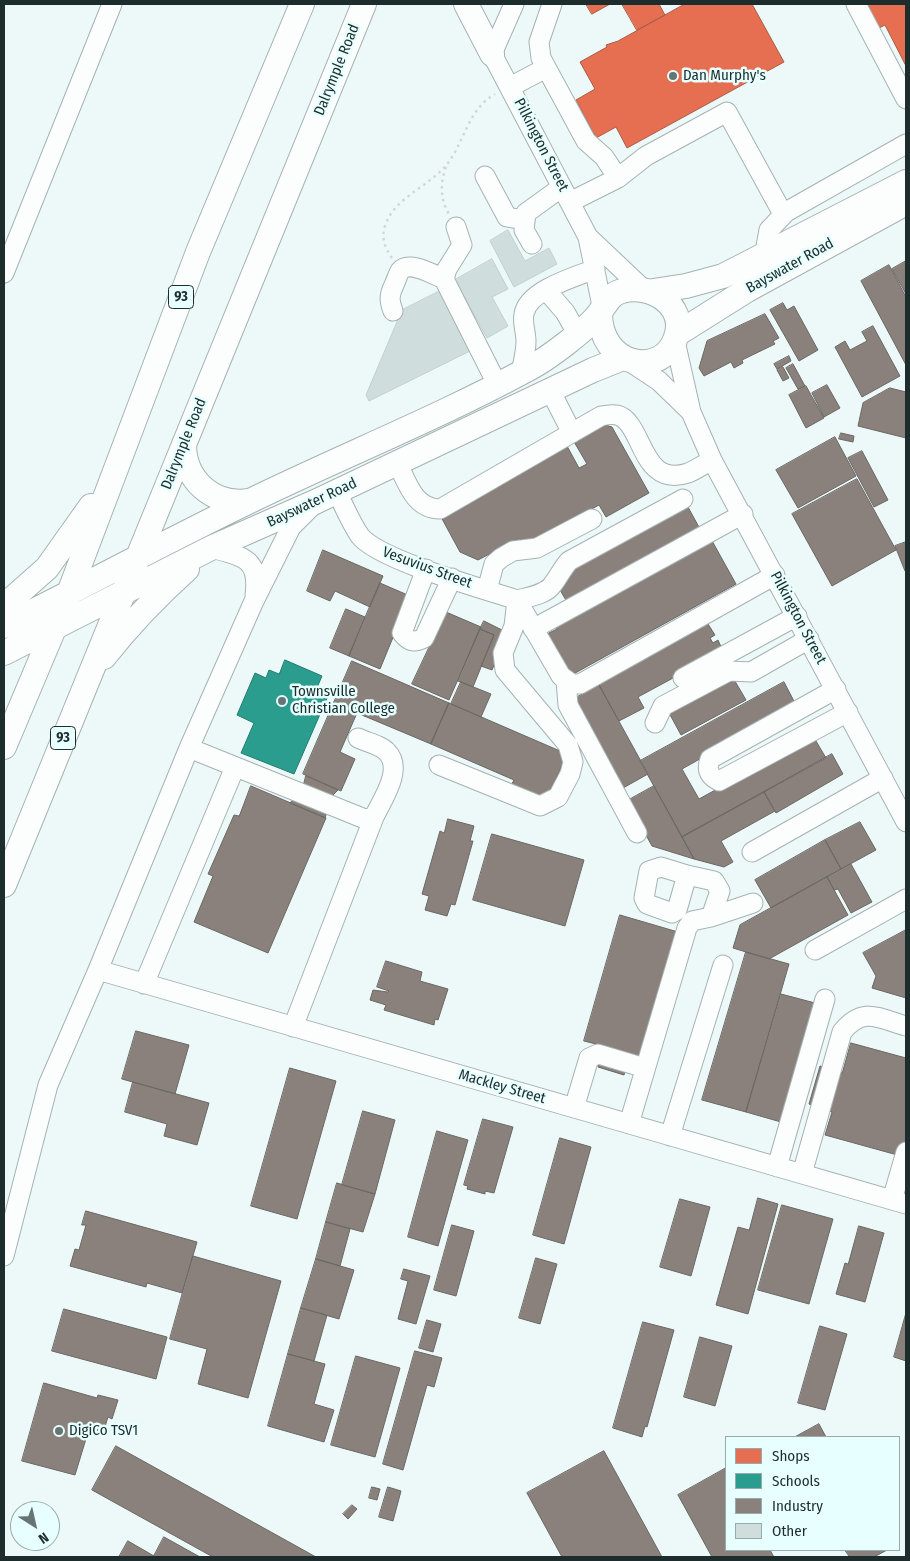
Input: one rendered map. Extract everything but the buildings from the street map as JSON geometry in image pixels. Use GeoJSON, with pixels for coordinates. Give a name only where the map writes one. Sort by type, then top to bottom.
{"type":"FeatureCollection","features":[{"type":"Feature","properties":{"kind":"main road","name":"93"},"geometry":{"type":"LineString","coordinates":[[4,746],[69,593],[198,252],[302,4]]}},
{"type":"Feature","properties":{"kind":"main road","name":"Dalrymple Road"},"geometry":{"type":"LineString","coordinates":[[4,885],[122,592],[364,4]]}},
{"type":"Feature","properties":{"kind":"main road"},"geometry":{"type":"LineString","coordinates":[[466,4],[492,54]]}},
{"type":"Feature","properties":{"kind":"main road","name":"Bayswater Road"},"geometry":{"type":"LineString","coordinates":[[648,290],[686,286],[723,276],[906,182]]}},
{"type":"Feature","properties":{"kind":"main road","name":"Bayswater Road"},"geometry":{"type":"LineString","coordinates":[[676,338],[747,290],[906,203]]}},
{"type":"Feature","properties":{"kind":"main road"},"geometry":{"type":"LineString","coordinates":[[648,290],[662,296],[674,311],[676,338],[662,355],[655,359],[643,362],[626,359],[608,346],[604,338],[601,329],[602,309],[617,292],[648,290]]}},
{"type":"Feature","properties":{"kind":"main road","name":"Bayswater Road"},"geometry":{"type":"LineString","coordinates":[[4,626],[249,501],[521,373],[551,354],[602,309]]}},
{"type":"Feature","properties":{"kind":"main road","name":"Bayswater Road"},"geometry":{"type":"LineString","coordinates":[[4,653],[211,548],[337,492],[550,390],[626,359]]}},
{"type":"Feature","properties":{"kind":"main road"},"geometry":{"type":"LineString","coordinates":[[184,444],[186,464],[200,486],[223,500],[249,501]]}},
{"type":"Feature","properties":{"kind":"main road"},"geometry":{"type":"LineString","coordinates":[[4,606],[47,568],[72,536],[115,470]]}},
{"type":"Feature","properties":{"kind":"main road"},"geometry":{"type":"LineString","coordinates":[[87,679],[124,632],[166,588],[211,548]]}},
{"type":"Feature","properties":{"kind":"main road"},"geometry":{"type":"LineString","coordinates":[[69,593],[84,592],[93,598],[97,605],[98,629],[87,679]]}},
{"type":"Feature","properties":{"kind":"street"},"geometry":{"type":"LineString","coordinates":[[4,273],[112,4]]}},
{"type":"Feature","properties":{"kind":"street"},"geometry":{"type":"LineString","coordinates":[[492,54],[514,4]]}},
{"type":"Feature","properties":{"kind":"street"},"geometry":{"type":"LineString","coordinates":[[552,4],[540,42],[541,58],[586,141],[604,157],[618,178]]}},
{"type":"Feature","properties":{"kind":"street"},"geometry":{"type":"LineString","coordinates":[[856,4],[906,98]]}},
{"type":"Feature","properties":{"kind":"street","name":"Pilkington Street"},"geometry":{"type":"LineString","coordinates":[[492,54],[588,237],[602,309]]}},
{"type":"Feature","properties":{"kind":"street"},"geometry":{"type":"LineString","coordinates":[[510,87],[546,68]]}},
{"type":"Feature","properties":{"kind":"street"},"geometry":{"type":"LineString","coordinates":[[532,244],[524,230],[524,220],[526,213],[534,206],[618,178],[646,156],[727,112],[783,214]]}},
{"type":"Feature","properties":{"kind":"street","name":"Bayswater Road"},"geometry":{"type":"LineString","coordinates":[[764,256],[769,230],[783,214],[906,144]]}},
{"type":"Feature","properties":{"kind":"street"},"geometry":{"type":"LineString","coordinates":[[485,176],[507,217],[524,220]]}},
{"type":"Feature","properties":{"kind":"street"},"geometry":{"type":"LineString","coordinates":[[444,279],[462,245],[456,227]]}},
{"type":"Feature","properties":{"kind":"street","name":"Pilkington Street"},"geometry":{"type":"LineString","coordinates":[[588,237],[648,290]]}},
{"type":"Feature","properties":{"kind":"street"},"geometry":{"type":"LineString","coordinates":[[393,311],[389,301],[392,288],[401,270],[406,267],[413,267],[444,279],[497,384]]}},
{"type":"Feature","properties":{"kind":"street"},"geometry":{"type":"LineString","coordinates":[[521,373],[525,354],[524,325],[526,308],[535,297],[546,290],[595,269]]}},
{"type":"Feature","properties":{"kind":"street"},"geometry":{"type":"LineString","coordinates":[[546,290],[565,312],[577,333]]}},
{"type":"Feature","properties":{"kind":"street","name":"Pilkington Street"},"geometry":{"type":"LineString","coordinates":[[676,338],[691,412],[712,460],[743,514],[906,822]]}},
{"type":"Feature","properties":{"kind":"street","name":"Pilkington Street"},"geometry":{"type":"LineString","coordinates":[[626,359],[659,381],[691,412]]}},
{"type":"Feature","properties":{"kind":"street"},"geometry":{"type":"LineString","coordinates":[[550,390],[572,433]]}},
{"type":"Feature","properties":{"kind":"street"},"geometry":{"type":"LineString","coordinates":[[397,462],[416,500],[430,509],[440,509],[601,416],[618,415],[626,420],[652,463],[662,473],[674,475],[688,473],[712,460]]}},
{"type":"Feature","properties":{"kind":"street","name":"Vesuvius Street"},"geometry":{"type":"LineString","coordinates":[[337,492],[360,536],[371,546],[426,569],[517,600]]}},
{"type":"Feature","properties":{"kind":"street"},"geometry":{"type":"LineString","coordinates":[[517,600],[542,593],[553,586],[559,572],[570,562],[684,499]]}},
{"type":"Feature","properties":{"kind":"street"},"geometry":{"type":"LineString","coordinates":[[4,1256],[48,1085],[98,970],[189,748],[254,601],[292,527],[315,502]]}},
{"type":"Feature","properties":{"kind":"street"},"geometry":{"type":"LineString","coordinates":[[533,629],[743,514]]}},
{"type":"Feature","properties":{"kind":"street"},"geometry":{"type":"LineString","coordinates":[[487,590],[494,564],[501,558],[513,551],[537,548],[592,519]]}},
{"type":"Feature","properties":{"kind":"street"},"geometry":{"type":"LineString","coordinates":[[211,548],[231,553],[251,564],[256,571],[257,579],[254,601]]}},
{"type":"Feature","properties":{"kind":"street"},"geometry":{"type":"LineString","coordinates":[[426,569],[402,633],[407,640],[416,642],[424,638],[452,578]]}},
{"type":"Feature","properties":{"kind":"street"},"geometry":{"type":"LineString","coordinates":[[517,600],[556,670],[566,681],[572,684],[580,684],[775,575]]}},
{"type":"Feature","properties":{"kind":"street"},"geometry":{"type":"LineString","coordinates":[[439,765],[540,806],[558,797],[570,774],[573,762],[568,745],[506,670],[502,660],[514,626],[517,600]]}},
{"type":"Feature","properties":{"kind":"street"},"geometry":{"type":"LineString","coordinates":[[683,678],[797,616]]}},
{"type":"Feature","properties":{"kind":"street"},"geometry":{"type":"LineString","coordinates":[[655,723],[663,706],[729,671],[751,672],[809,638]]}},
{"type":"Feature","properties":{"kind":"street"},"geometry":{"type":"LineString","coordinates":[[566,681],[568,706],[637,833]]}},
{"type":"Feature","properties":{"kind":"street"},"geometry":{"type":"LineString","coordinates":[[836,689],[710,759],[708,771],[710,776],[720,781],[848,712]]}},
{"type":"Feature","properties":{"kind":"street"},"geometry":{"type":"LineString","coordinates":[[292,1027],[374,818],[392,778],[392,763],[386,751],[358,738]]}},
{"type":"Feature","properties":{"kind":"street"},"geometry":{"type":"LineString","coordinates":[[189,748],[350,814],[365,819],[374,818]]}},
{"type":"Feature","properties":{"kind":"street"},"geometry":{"type":"LineString","coordinates":[[144,984],[235,767]]}},
{"type":"Feature","properties":{"kind":"street"},"geometry":{"type":"LineString","coordinates":[[752,852],[883,778]]}},
{"type":"Feature","properties":{"kind":"street"},"geometry":{"type":"LineString","coordinates":[[687,875],[714,881],[718,885],[720,891],[711,917]]}},
{"type":"Feature","properties":{"kind":"street"},"geometry":{"type":"LineString","coordinates":[[815,950],[906,899]]}},
{"type":"Feature","properties":{"kind":"street"},"geometry":{"type":"LineString","coordinates":[[629,1124],[687,928],[692,921],[711,917],[752,903]]}},
{"type":"Feature","properties":{"kind":"street"},"geometry":{"type":"LineString","coordinates":[[670,1136],[723,965]]}},
{"type":"Feature","properties":{"kind":"street","name":"Mackley Street"},"geometry":{"type":"LineString","coordinates":[[98,970],[899,1202]]}},
{"type":"Feature","properties":{"kind":"street"},"geometry":{"type":"LineString","coordinates":[[777,1167],[825,999]]}},
{"type":"Feature","properties":{"kind":"street"},"geometry":{"type":"LineString","coordinates":[[802,1174],[842,1032],[850,1022],[867,1015],[906,1026]]}},
{"type":"Feature","properties":{"kind":"street"},"geometry":{"type":"LineString","coordinates":[[574,1108],[589,1058],[593,1055],[598,1054],[645,1068]]}},
{"type":"Feature","properties":{"kind":"street"},"geometry":{"type":"LineString","coordinates":[[899,1202],[906,1152]]}},
{"type":"Feature","properties":{"kind":"path"},"geometry":{"type":"LineString","coordinates":[[456,227],[442,198],[441,180],[446,166],[470,120],[484,102],[492,95],[510,87]]}},
{"type":"Feature","properties":{"kind":"path"},"geometry":{"type":"LineString","coordinates":[[406,267],[391,258],[386,250],[383,241],[386,226],[393,211],[404,200],[446,166]]}},
{"type":"Feature","properties":{"kind":"place","name":"Dan Murphy's"},"geometry":{"type":"Point","coordinates":[673,76]}},
{"type":"Feature","properties":{"kind":"place","name":"Townsville Christian College"},"geometry":{"type":"Point","coordinates":[282,701]}},
{"type":"Feature","properties":{"kind":"place","name":"DigiCo TSV1"},"geometry":{"type":"Point","coordinates":[59,1431]}}]}
